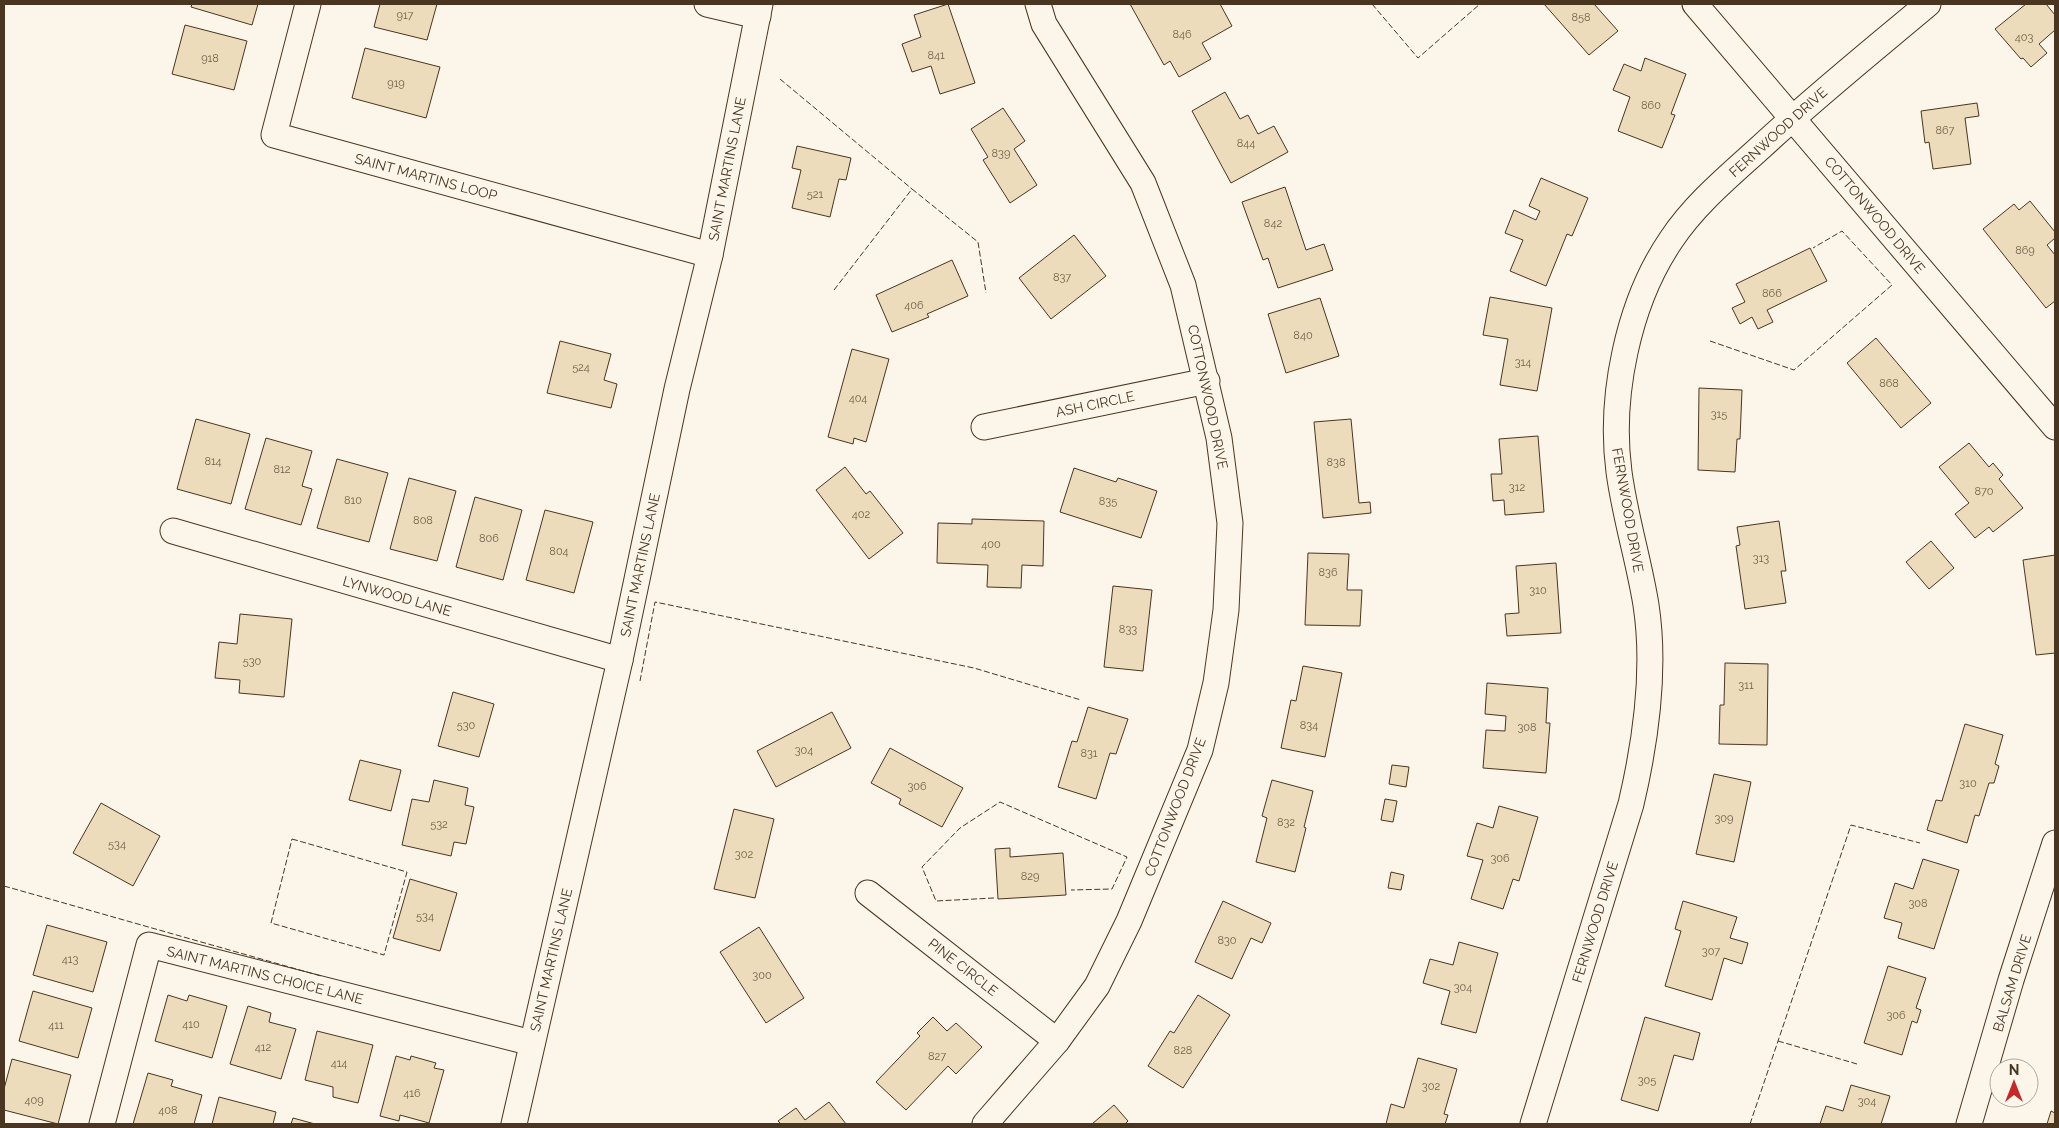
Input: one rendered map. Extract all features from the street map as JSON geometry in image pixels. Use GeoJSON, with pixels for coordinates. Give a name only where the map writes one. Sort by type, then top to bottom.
{"type":"FeatureCollection","features":[{"type":"Feature","properties":{"kind":"street","name":"SAINT MARTINS LOOP"},"geometry":{"type":"LineString","coordinates":[[308,4],[274,136],[710,254]]}},
{"type":"Feature","properties":{"kind":"street"},"geometry":{"type":"LineString","coordinates":[[707,4],[759,10]]}},
{"type":"Feature","properties":{"kind":"street","name":"COTTONWOOD DRIVE"},"geometry":{"type":"LineString","coordinates":[[986,1124],[1057,1041],[1097,986],[1129,921],[1200,750],[1216,683],[1226,610],[1230,523],[1219,438],[1183,285],[1143,183],[1044,24],[1038,4]]}},
{"type":"Feature","properties":{"kind":"street","name":"COTTONWOOD DRIVE"},"geometry":{"type":"LineString","coordinates":[[1695,4],[2055,427]]}},
{"type":"Feature","properties":{"kind":"street","name":"FERNWOOD DRIVE"},"geometry":{"type":"LineString","coordinates":[[1533,1124],[1631,804],[1646,721],[1649,640],[1646,606],[1619,474],[1616,441],[1618,402],[1628,337],[1638,304],[1653,270],[1675,234],[1690,215],[1724,180],[1793,117],[1928,4]]}},
{"type":"Feature","properties":{"kind":"street","name":"SAINT MARTINS LANE"},"geometry":{"type":"LineString","coordinates":[[514,1124],[620,660],[677,389],[710,254],[759,10]]}},
{"type":"Feature","properties":{"kind":"street","name":"ASH CIRCLE"},"geometry":{"type":"LineString","coordinates":[[984,427],[1207,381]]}},
{"type":"Feature","properties":{"kind":"street","name":"LYNWOOD LANE"},"geometry":{"type":"LineString","coordinates":[[173,531],[620,660]]}},
{"type":"Feature","properties":{"kind":"street","name":"BALSAM DRIVE"},"geometry":{"type":"LineString","coordinates":[[1969,1124],[2011,980],[2055,843]]}},
{"type":"Feature","properties":{"kind":"street","name":"PINE CIRCLE"},"geometry":{"type":"LineString","coordinates":[[868,893],[1057,1041]]}},
{"type":"Feature","properties":{"kind":"street","name":"SAINT MARTINS CHOICE LANE"},"geometry":{"type":"LineString","coordinates":[[102,1124],[149,945],[532,1043]]}},
{"type":"Feature","properties":{"kind":"building"},"geometry":{"type":"Polygon","coordinates":[[[192,4],[258,4],[252,25],[191,7],[192,4]]]}},
{"type":"Feature","properties":{"kind":"building"},"geometry":{"type":"Polygon","coordinates":[[[380,4],[437,4],[427,40],[374,27],[380,4]]]}},
{"type":"Feature","properties":{"kind":"building"},"geometry":{"type":"Polygon","coordinates":[[[948,4],[975,83],[940,94],[931,66],[912,72],[902,44],[921,37],[914,15],[948,4]]]}},
{"type":"Feature","properties":{"kind":"building"},"geometry":{"type":"Polygon","coordinates":[[[1130,4],[1220,4],[1232,26],[1202,43],[1211,59],[1179,77],[1170,61],[1164,65],[1130,4]]]}},
{"type":"Feature","properties":{"kind":"building"},"geometry":{"type":"Polygon","coordinates":[[[1544,4],[1594,4],[1618,31],[1589,55],[1544,4]]]}},
{"type":"Feature","properties":{"kind":"building"},"geometry":{"type":"Polygon","coordinates":[[[2026,4],[2046,4],[2055,15],[2055,30],[2039,44],[2047,53],[2031,67],[2023,58],[2021,59],[1995,29],[2026,4]]]}},
{"type":"Feature","properties":{"kind":"building"},"geometry":{"type":"Polygon","coordinates":[[[185,25],[247,41],[234,90],[172,74],[185,25]]]}},
{"type":"Feature","properties":{"kind":"building"},"geometry":{"type":"Polygon","coordinates":[[[365,48],[440,67],[426,118],[352,98],[365,48]]]}},
{"type":"Feature","properties":{"kind":"building"},"geometry":{"type":"Polygon","coordinates":[[[1645,58],[1686,74],[1671,114],[1675,115],[1662,148],[1618,131],[1630,97],[1613,90],[1624,64],[1641,71],[1645,58]]]}},
{"type":"Feature","properties":{"kind":"building"},"geometry":{"type":"Polygon","coordinates":[[[1225,92],[1240,119],[1248,115],[1258,134],[1274,126],[1288,152],[1231,183],[1192,111],[1225,92]]]}},
{"type":"Feature","properties":{"kind":"building"},"geometry":{"type":"Polygon","coordinates":[[[1977,103],[1979,116],[1965,118],[1971,164],[1933,169],[1929,142],[1925,143],[1921,111],[1977,103]]]}},
{"type":"Feature","properties":{"kind":"building"},"geometry":{"type":"Polygon","coordinates":[[[1003,108],[1025,141],[1014,149],[1037,185],[1010,203],[983,160],[988,157],[971,129],[1003,108]]]}},
{"type":"Feature","properties":{"kind":"building"},"geometry":{"type":"Polygon","coordinates":[[[797,146],[851,158],[846,180],[839,179],[830,217],[792,208],[801,170],[792,168],[797,146]]]}},
{"type":"Feature","properties":{"kind":"building"},"geometry":{"type":"Polygon","coordinates":[[[1541,178],[1588,198],[1572,236],[1567,234],[1546,286],[1510,271],[1523,240],[1505,233],[1514,210],[1536,220],[1540,211],[1529,206],[1541,178]]]}},
{"type":"Feature","properties":{"kind":"building"},"geometry":{"type":"Polygon","coordinates":[[[1285,187],[1306,250],[1324,244],[1333,270],[1278,288],[1268,258],[1263,260],[1242,202],[1285,187]]]}},
{"type":"Feature","properties":{"kind":"building"},"geometry":{"type":"Polygon","coordinates":[[[2030,201],[2055,232],[2055,238],[2047,245],[2055,255],[2055,301],[2046,308],[1983,229],[2014,204],[2019,210],[2030,201]]]}},
{"type":"Feature","properties":{"kind":"building"},"geometry":{"type":"Polygon","coordinates":[[[1074,235],[1106,276],[1051,319],[1019,278],[1074,235]]]}},
{"type":"Feature","properties":{"kind":"building"},"geometry":{"type":"Polygon","coordinates":[[[1810,248],[1827,281],[1767,310],[1773,322],[1758,329],[1752,317],[1740,324],[1732,308],[1745,302],[1736,284],[1810,248]]]}},
{"type":"Feature","properties":{"kind":"building"},"geometry":{"type":"Polygon","coordinates":[[[952,260],[968,296],[927,314],[929,317],[892,332],[876,295],[952,260]]]}},
{"type":"Feature","properties":{"kind":"building"},"geometry":{"type":"Polygon","coordinates":[[[1490,297],[1552,308],[1537,391],[1500,385],[1508,339],[1483,335],[1490,297]]]}},
{"type":"Feature","properties":{"kind":"building"},"geometry":{"type":"Polygon","coordinates":[[[1320,298],[1339,356],[1286,373],[1268,314],[1320,298]]]}},
{"type":"Feature","properties":{"kind":"building"},"geometry":{"type":"Polygon","coordinates":[[[1876,338],[1931,403],[1901,428],[1847,363],[1876,338]]]}},
{"type":"Feature","properties":{"kind":"building"},"geometry":{"type":"Polygon","coordinates":[[[560,341],[611,354],[604,380],[617,384],[611,408],[547,393],[560,341]]]}},
{"type":"Feature","properties":{"kind":"building"},"geometry":{"type":"Polygon","coordinates":[[[852,349],[889,359],[866,442],[854,438],[853,444],[828,437],[852,349]]]}},
{"type":"Feature","properties":{"kind":"building"},"geometry":{"type":"Polygon","coordinates":[[[1699,388],[1742,390],[1740,439],[1737,439],[1735,472],[1698,470],[1699,388]]]}},
{"type":"Feature","properties":{"kind":"building"},"geometry":{"type":"Polygon","coordinates":[[[196,419],[250,434],[231,504],[177,489],[196,419]]]}},
{"type":"Feature","properties":{"kind":"building"},"geometry":{"type":"Polygon","coordinates":[[[1351,419],[1359,503],[1370,502],[1371,513],[1323,518],[1314,422],[1351,419]]]}},
{"type":"Feature","properties":{"kind":"building"},"geometry":{"type":"Polygon","coordinates":[[[1538,436],[1544,512],[1505,515],[1504,500],[1493,501],[1491,474],[1502,474],[1499,439],[1538,436]]]}},
{"type":"Feature","properties":{"kind":"building"},"geometry":{"type":"Polygon","coordinates":[[[266,438],[312,451],[302,486],[312,489],[301,525],[245,509],[266,438]]]}},
{"type":"Feature","properties":{"kind":"building"},"geometry":{"type":"Polygon","coordinates":[[[1969,443],[1989,467],[1993,463],[2003,475],[1999,479],[2023,508],[1993,532],[1989,527],[1975,538],[1955,514],[1969,503],[1939,467],[1969,443]]]}},
{"type":"Feature","properties":{"kind":"building"},"geometry":{"type":"Polygon","coordinates":[[[337,459],[388,473],[369,542],[317,528],[337,459]]]}},
{"type":"Feature","properties":{"kind":"building"},"geometry":{"type":"Polygon","coordinates":[[[845,467],[866,494],[870,491],[903,533],[869,559],[816,490],[845,467]]]}},
{"type":"Feature","properties":{"kind":"building"},"geometry":{"type":"Polygon","coordinates":[[[1074,468],[1116,482],[1118,478],[1157,491],[1141,538],[1060,512],[1074,468]]]}},
{"type":"Feature","properties":{"kind":"building"},"geometry":{"type":"Polygon","coordinates":[[[409,478],[456,491],[437,561],[390,549],[409,478]]]}},
{"type":"Feature","properties":{"kind":"building"},"geometry":{"type":"Polygon","coordinates":[[[475,497],[522,510],[503,580],[456,567],[475,497]]]}},
{"type":"Feature","properties":{"kind":"building"},"geometry":{"type":"Polygon","coordinates":[[[545,510],[593,522],[574,593],[526,580],[545,510]]]}},
{"type":"Feature","properties":{"kind":"building"},"geometry":{"type":"Polygon","coordinates":[[[972,519],[1044,521],[1043,566],[1022,565],[1021,588],[987,587],[988,565],[937,563],[938,523],[972,524],[972,519]]]}},
{"type":"Feature","properties":{"kind":"building"},"geometry":{"type":"Polygon","coordinates":[[[1779,521],[1786,571],[1781,571],[1786,603],[1745,609],[1736,546],[1740,545],[1737,527],[1779,521]]]}},
{"type":"Feature","properties":{"kind":"building"},"geometry":{"type":"Polygon","coordinates":[[[1931,541],[1954,568],[1929,589],[1906,562],[1931,541]]]}},
{"type":"Feature","properties":{"kind":"building"},"geometry":{"type":"Polygon","coordinates":[[[1308,553],[1349,554],[1347,590],[1362,590],[1360,626],[1305,625],[1308,553]]]}},
{"type":"Feature","properties":{"kind":"building"},"geometry":{"type":"Polygon","coordinates":[[[2055,555],[2055,653],[2036,655],[2023,560],[2055,555]]]}},
{"type":"Feature","properties":{"kind":"building"},"geometry":{"type":"Polygon","coordinates":[[[1556,563],[1561,633],[1507,636],[1505,614],[1519,613],[1516,566],[1556,563]]]}},
{"type":"Feature","properties":{"kind":"building"},"geometry":{"type":"Polygon","coordinates":[[[1113,586],[1152,590],[1143,671],[1104,667],[1113,586]]]}},
{"type":"Feature","properties":{"kind":"building"},"geometry":{"type":"Polygon","coordinates":[[[240,614],[292,619],[284,697],[239,693],[240,680],[215,678],[219,642],[237,644],[240,614]]]}},
{"type":"Feature","properties":{"kind":"building"},"geometry":{"type":"Polygon","coordinates":[[[1725,663],[1768,664],[1767,745],[1719,744],[1720,705],[1724,705],[1725,663]]]}},
{"type":"Feature","properties":{"kind":"building"},"geometry":{"type":"Polygon","coordinates":[[[1303,666],[1342,673],[1325,757],[1281,748],[1291,700],[1296,701],[1303,666]]]}},
{"type":"Feature","properties":{"kind":"building"},"geometry":{"type":"Polygon","coordinates":[[[1487,683],[1548,688],[1546,723],[1550,723],[1546,773],[1483,768],[1486,730],[1505,731],[1506,716],[1485,714],[1487,683]]]}},
{"type":"Feature","properties":{"kind":"building"},"geometry":{"type":"Polygon","coordinates":[[[453,692],[494,704],[479,757],[438,746],[453,692]]]}},
{"type":"Feature","properties":{"kind":"building"},"geometry":{"type":"Polygon","coordinates":[[[1088,707],[1128,719],[1116,754],[1110,753],[1096,799],[1058,787],[1072,741],[1077,742],[1088,707]]]}},
{"type":"Feature","properties":{"kind":"building"},"geometry":{"type":"Polygon","coordinates":[[[832,712],[851,748],[776,787],[757,751],[832,712]]]}},
{"type":"Feature","properties":{"kind":"building"},"geometry":{"type":"Polygon","coordinates":[[[1965,724],[2003,735],[1995,764],[1999,766],[1994,783],[1989,783],[1979,816],[1975,815],[1967,843],[1927,830],[1936,800],[1942,801],[1965,724]]]}},
{"type":"Feature","properties":{"kind":"building"},"geometry":{"type":"Polygon","coordinates":[[[890,748],[963,788],[942,827],[899,804],[901,799],[871,783],[890,748]]]}},
{"type":"Feature","properties":{"kind":"building"},"geometry":{"type":"Polygon","coordinates":[[[360,760],[401,770],[391,811],[349,800],[360,760]]]}},
{"type":"Feature","properties":{"kind":"building"},"geometry":{"type":"Polygon","coordinates":[[[1392,765],[1409,767],[1406,787],[1389,784],[1392,765]]]}},
{"type":"Feature","properties":{"kind":"building"},"geometry":{"type":"Polygon","coordinates":[[[1714,774],[1751,782],[1734,862],[1696,854],[1714,774]]]}},
{"type":"Feature","properties":{"kind":"building"},"geometry":{"type":"Polygon","coordinates":[[[434,780],[468,788],[465,805],[474,807],[466,844],[454,842],[451,856],[402,845],[412,799],[429,802],[434,780]]]}},
{"type":"Feature","properties":{"kind":"building"},"geometry":{"type":"Polygon","coordinates":[[[1272,780],[1313,791],[1295,872],[1256,862],[1267,818],[1262,816],[1272,780]]]}},
{"type":"Feature","properties":{"kind":"building"},"geometry":{"type":"Polygon","coordinates":[[[1385,799],[1397,801],[1393,822],[1381,820],[1385,799]]]}},
{"type":"Feature","properties":{"kind":"building"},"geometry":{"type":"Polygon","coordinates":[[[101,803],[160,836],[133,886],[73,853],[101,803]]]}},
{"type":"Feature","properties":{"kind":"building"},"geometry":{"type":"Polygon","coordinates":[[[1499,806],[1538,817],[1519,881],[1513,879],[1503,909],[1471,899],[1483,860],[1467,856],[1477,823],[1493,828],[1499,806]]]}},
{"type":"Feature","properties":{"kind":"building"},"geometry":{"type":"Polygon","coordinates":[[[734,809],[774,819],[755,898],[714,889],[734,809]]]}},
{"type":"Feature","properties":{"kind":"building"},"geometry":{"type":"Polygon","coordinates":[[[1010,848],[1010,857],[1063,853],[1066,895],[998,899],[995,849],[1010,848]]]}},
{"type":"Feature","properties":{"kind":"building"},"geometry":{"type":"Polygon","coordinates":[[[1923,859],[1959,870],[1934,949],[1898,938],[1902,923],[1884,918],[1895,883],[1913,889],[1923,859]]]}},
{"type":"Feature","properties":{"kind":"building"},"geometry":{"type":"Polygon","coordinates":[[[1391,872],[1404,875],[1401,890],[1388,888],[1391,872]]]}},
{"type":"Feature","properties":{"kind":"building"},"geometry":{"type":"Polygon","coordinates":[[[410,879],[457,893],[440,951],[393,938],[410,879]]]}},
{"type":"Feature","properties":{"kind":"building"},"geometry":{"type":"Polygon","coordinates":[[[1223,901],[1271,923],[1262,943],[1251,938],[1232,979],[1195,962],[1223,901]]]}},
{"type":"Feature","properties":{"kind":"building"},"geometry":{"type":"Polygon","coordinates":[[[1683,901],[1737,917],[1730,938],[1748,943],[1742,964],[1724,958],[1712,1000],[1665,986],[1681,931],[1675,929],[1683,901]]]}},
{"type":"Feature","properties":{"kind":"building"},"geometry":{"type":"Polygon","coordinates":[[[47,925],[107,942],[93,992],[33,975],[47,925]]]}},
{"type":"Feature","properties":{"kind":"building"},"geometry":{"type":"Polygon","coordinates":[[[759,927],[804,998],[766,1023],[720,952],[759,927]]]}},
{"type":"Feature","properties":{"kind":"building"},"geometry":{"type":"Polygon","coordinates":[[[1459,942],[1498,953],[1476,1033],[1441,1024],[1450,991],[1423,983],[1430,959],[1453,965],[1459,942]]]}},
{"type":"Feature","properties":{"kind":"building"},"geometry":{"type":"Polygon","coordinates":[[[1888,966],[1926,978],[1916,1008],[1921,1010],[1917,1023],[1912,1021],[1902,1055],[1864,1043],[1888,966]]]}},
{"type":"Feature","properties":{"kind":"building"},"geometry":{"type":"Polygon","coordinates":[[[33,991],[92,1008],[78,1058],[19,1041],[33,991]]]}},
{"type":"Feature","properties":{"kind":"building"},"geometry":{"type":"Polygon","coordinates":[[[168,995],[187,1001],[189,995],[227,1006],[212,1058],[155,1041],[168,995]]]}},
{"type":"Feature","properties":{"kind":"building"},"geometry":{"type":"Polygon","coordinates":[[[1198,995],[1230,1015],[1183,1088],[1148,1066],[1170,1031],[1174,1033],[1198,995]]]}},
{"type":"Feature","properties":{"kind":"building"},"geometry":{"type":"Polygon","coordinates":[[[248,1006],[271,1013],[269,1022],[296,1029],[281,1079],[230,1064],[248,1006]]]}},
{"type":"Feature","properties":{"kind":"building"},"geometry":{"type":"Polygon","coordinates":[[[933,1017],[947,1031],[956,1023],[982,1047],[956,1074],[948,1066],[906,1110],[876,1082],[920,1036],[917,1033],[933,1017]]]}},
{"type":"Feature","properties":{"kind":"building"},"geometry":{"type":"Polygon","coordinates":[[[1645,1017],[1700,1033],[1693,1060],[1674,1055],[1658,1111],[1621,1100],[1645,1017]]]}},
{"type":"Feature","properties":{"kind":"building"},"geometry":{"type":"Polygon","coordinates":[[[317,1031],[373,1045],[358,1103],[333,1097],[333,1087],[305,1080],[317,1031]]]}},
{"type":"Feature","properties":{"kind":"building"},"geometry":{"type":"Polygon","coordinates":[[[396,1056],[410,1060],[411,1056],[436,1063],[434,1068],[444,1070],[429,1123],[400,1115],[399,1121],[380,1116],[396,1056]]]}},
{"type":"Feature","properties":{"kind":"building"},"geometry":{"type":"Polygon","coordinates":[[[1418,1058],[1457,1069],[1444,1114],[1448,1115],[1445,1124],[1386,1124],[1391,1104],[1404,1108],[1418,1058]]]}},
{"type":"Feature","properties":{"kind":"building"},"geometry":{"type":"Polygon","coordinates":[[[12,1059],[71,1075],[58,1124],[4,1110],[4,1089],[12,1059]]]}},
{"type":"Feature","properties":{"kind":"building"},"geometry":{"type":"Polygon","coordinates":[[[148,1073],[173,1080],[171,1086],[202,1095],[194,1124],[133,1124],[148,1073]]]}},
{"type":"Feature","properties":{"kind":"building"},"geometry":{"type":"Polygon","coordinates":[[[1851,1085],[1890,1096],[1881,1124],[1820,1124],[1826,1106],[1843,1111],[1851,1085]]]}},
{"type":"Feature","properties":{"kind":"building"},"geometry":{"type":"Polygon","coordinates":[[[219,1097],[276,1112],[273,1124],[212,1124],[219,1097]]]}},
{"type":"Feature","properties":{"kind":"building"},"geometry":{"type":"Polygon","coordinates":[[[829,1102],[846,1124],[781,1124],[778,1121],[796,1108],[805,1120],[829,1102]]]}},
{"type":"Feature","properties":{"kind":"building"},"geometry":{"type":"Polygon","coordinates":[[[1114,1105],[1128,1121],[1125,1124],[1092,1124],[1114,1105]]]}},
{"type":"Feature","properties":{"kind":"building"},"geometry":{"type":"Polygon","coordinates":[[[2051,1111],[2055,1113],[2055,1124],[2047,1124],[2051,1111]]]}},
{"type":"Feature","properties":{"kind":"building"},"geometry":{"type":"Polygon","coordinates":[[[293,1118],[315,1124],[291,1124],[293,1118]]]}},
{"type":"Feature","properties":{"kind":"fence"},"geometry":{"type":"LineString","coordinates":[[1372,4],[1418,58],[1480,4]]}},
{"type":"Feature","properties":{"kind":"fence"},"geometry":{"type":"LineString","coordinates":[[780,79],[912,189]]}},
{"type":"Feature","properties":{"kind":"fence"},"geometry":{"type":"LineString","coordinates":[[834,290],[912,189],[978,242],[986,293]]}},
{"type":"Feature","properties":{"kind":"fence"},"geometry":{"type":"LineString","coordinates":[[1710,341],[1794,370],[1892,285],[1842,231],[1813,248]]}},
{"type":"Feature","properties":{"kind":"fence"},"geometry":{"type":"LineString","coordinates":[[640,681],[655,602],[974,668],[1081,700]]}},
{"type":"Feature","properties":{"kind":"fence"},"geometry":{"type":"LineString","coordinates":[[994,898],[936,901],[922,867],[960,828],[1000,802],[1127,857],[1112,889],[1071,890]]}},
{"type":"Feature","properties":{"kind":"fence"},"geometry":{"type":"LineString","coordinates":[[1750,1124],[1851,825],[1920,843]]}},
{"type":"Feature","properties":{"kind":"fence"},"geometry":{"type":"LineString","coordinates":[[292,839],[407,872],[384,955],[271,923],[292,839]]}},
{"type":"Feature","properties":{"kind":"fence"},"geometry":{"type":"LineString","coordinates":[[4,886],[321,976]]}},
{"type":"Feature","properties":{"kind":"fence"},"geometry":{"type":"LineString","coordinates":[[1778,1041],[1857,1064]]}}]}
